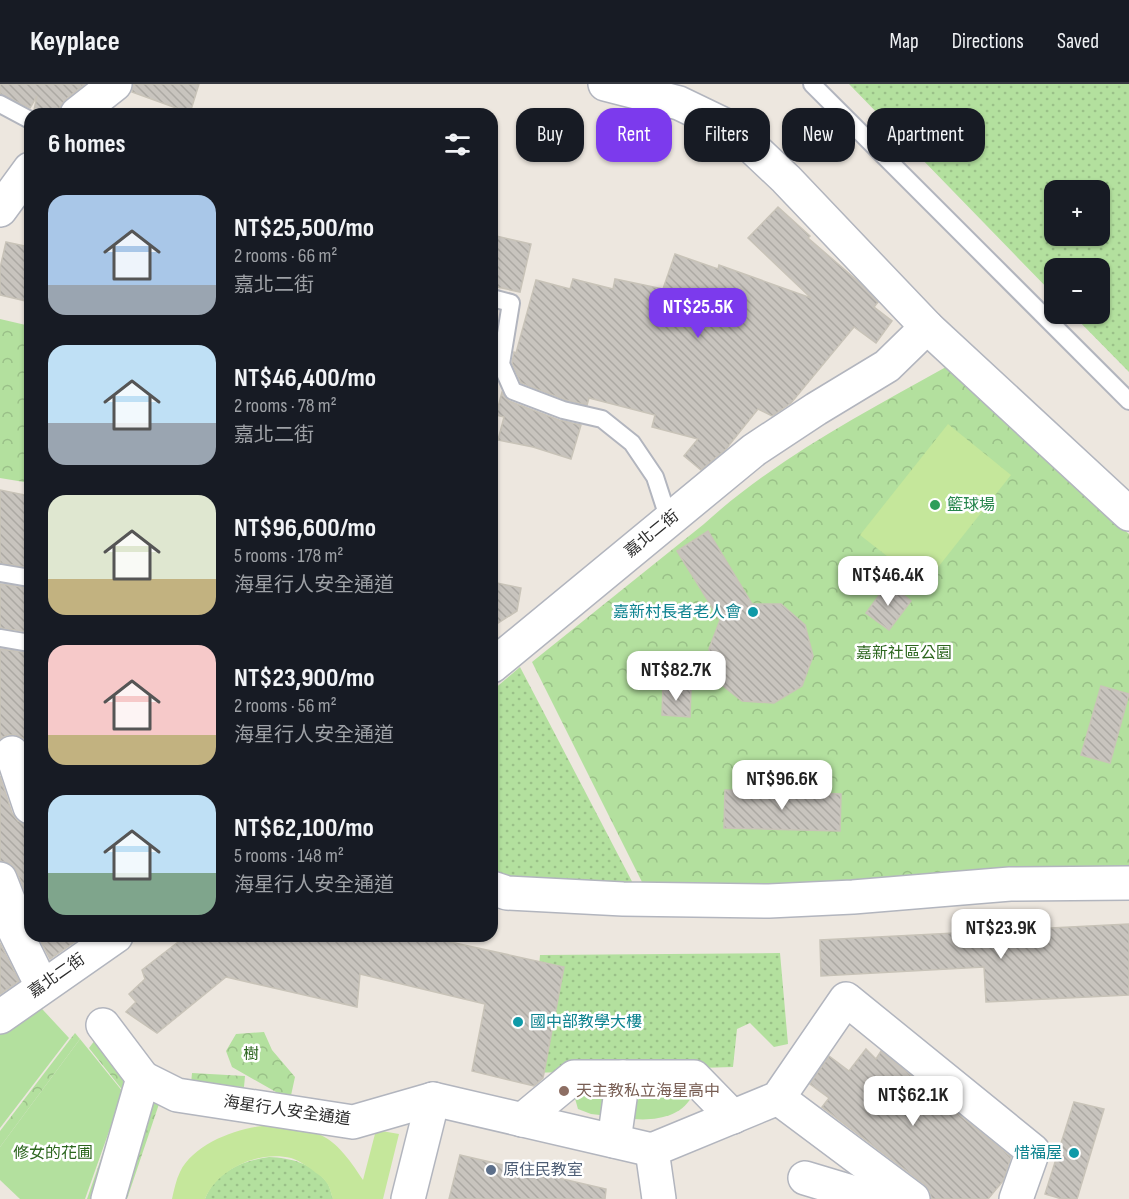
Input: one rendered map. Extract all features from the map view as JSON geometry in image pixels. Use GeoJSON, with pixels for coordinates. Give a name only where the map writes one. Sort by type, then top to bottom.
{"type":"FeatureCollection","features":[{"type":"Feature","properties":{"kind":"street"},"geometry":{"type":"LineString","coordinates":[[85,108],[115,84]]}},
{"type":"Feature","properties":{"kind":"street"},"geometry":{"type":"LineString","coordinates":[[605,84],[679,103],[733,129],[786,179],[927,327],[1129,514]]}},
{"type":"Feature","properties":{"kind":"street"},"geometry":{"type":"LineString","coordinates":[[0,210],[24,179]]}},
{"type":"Feature","properties":{"kind":"street","name":"嘉北二街"},"geometry":{"type":"LineString","coordinates":[[498,661],[754,450],[887,366],[927,327]]}},
{"type":"Feature","properties":{"kind":"street"},"geometry":{"type":"LineString","coordinates":[[14,753],[24,787]]}},
{"type":"Feature","properties":{"kind":"street"},"geometry":{"type":"LineString","coordinates":[[0,879],[18,924],[13,927],[42,987]]}},
{"type":"Feature","properties":{"kind":"street"},"geometry":{"type":"LineString","coordinates":[[498,890],[507,893],[623,899],[769,901],[853,897],[1010,884],[1129,883]]}},
{"type":"Feature","properties":{"kind":"street","name":"嘉北二街"},"geometry":{"type":"LineString","coordinates":[[0,1017],[98,942]]}},
{"type":"Feature","properties":{"kind":"street"},"geometry":{"type":"LineString","coordinates":[[659,1199],[652,1150],[778,1098],[846,999],[1033,1151],[1016,1199]]}},
{"type":"Feature","properties":{"kind":"street","name":"海星行人安全通道"},"geometry":{"type":"LineString","coordinates":[[103,1025],[143,1078],[177,1095],[353,1122],[433,1099],[652,1150]]}},
{"type":"Feature","properties":{"kind":"street"},"geometry":{"type":"LineString","coordinates":[[522,1120],[574,1077],[694,1077],[733,1116]]}},
{"type":"Feature","properties":{"kind":"street"},"geometry":{"type":"LineString","coordinates":[[614,1141],[623,1077]]}},
{"type":"Feature","properties":{"kind":"street"},"geometry":{"type":"LineString","coordinates":[[108,1199],[143,1078]]}},
{"type":"Feature","properties":{"kind":"street"},"geometry":{"type":"LineString","coordinates":[[778,1098],[913,1199]]}},
{"type":"Feature","properties":{"kind":"street"},"geometry":{"type":"LineString","coordinates":[[411,1198],[433,1099]]}},
{"type":"Feature","properties":{"kind":"street"},"geometry":{"type":"LineString","coordinates":[[829,1136],[800,1189],[875,1199]]}},
{"type":"Feature","properties":{"kind":"lane"},"geometry":{"type":"LineString","coordinates":[[812,84],[1129,401]]}},
{"type":"Feature","properties":{"kind":"lane"},"geometry":{"type":"LineString","coordinates":[[0,104],[24,117]]}},
{"type":"Feature","properties":{"kind":"lane"},"geometry":{"type":"LineString","coordinates":[[498,300],[511,303],[501,364],[513,391],[563,410],[602,419],[632,443],[655,477],[669,520]]}},
{"type":"Feature","properties":{"kind":"lane"},"geometry":{"type":"LineString","coordinates":[[0,573],[24,577]]}},
{"type":"Feature","properties":{"kind":"lane"},"geometry":{"type":"LineString","coordinates":[[0,638],[24,642]]}},
{"type":"Feature","properties":{"kind":"green space"},"geometry":{"type":"Polygon","coordinates":[[[849,84],[1129,84],[1129,372],[1082,324],[1110,324],[1110,258],[1044,258],[1044,285],[925,162],[985,162],[985,108],[872,108],[849,84]]]}},
{"type":"Feature","properties":{"kind":"green space"},"geometry":{"type":"Polygon","coordinates":[[[0,319],[24,325],[24,482],[0,478],[0,319]]]}},
{"type":"Feature","properties":{"kind":"green space","name":"嘉新社區公園"},"geometry":{"type":"Polygon","coordinates":[[[946,367],[1129,534],[1129,868],[646,890],[532,662],[760,479],[820,439],[946,367]]]}},
{"type":"Feature","properties":{"kind":"green space","name":"籃球場"},"geometry":{"type":"Polygon","coordinates":[[[948,424],[1011,475],[924,585],[860,535],[948,424]]]}},
{"type":"Feature","properties":{"kind":"green space"},"geometry":{"type":"Polygon","coordinates":[[[520,667],[637,891],[512,880],[498,876],[498,686],[520,667]]]}},
{"type":"Feature","properties":{"kind":"green space"},"geometry":{"type":"Polygon","coordinates":[[[780,953],[788,1044],[774,1047],[750,1023],[737,1029],[733,1067],[530,1073],[540,955],[780,953]]]}},
{"type":"Feature","properties":{"kind":"green space","name":"修女的花圃"},"geometry":{"type":"Polygon","coordinates":[[[31,997],[69,1038],[0,1128],[0,1026],[31,997]]]}},
{"type":"Feature","properties":{"kind":"green space","name":"樹"},"geometry":{"type":"Polygon","coordinates":[[[264,1032],[272,1050],[295,1077],[290,1100],[232,1067],[226,1051],[236,1034],[264,1032]]]}},
{"type":"Feature","properties":{"kind":"green space"},"geometry":{"type":"Polygon","coordinates":[[[75,1033],[80,1039],[0,1147],[0,1131],[75,1033]]]}},
{"type":"Feature","properties":{"kind":"green space"},"geometry":{"type":"Polygon","coordinates":[[[98,1036],[130,1093],[93,1199],[87,1199],[124,1092],[89,1048],[98,1036]]]}},
{"type":"Feature","properties":{"kind":"green space","name":"修女的花圃"},"geometry":{"type":"Polygon","coordinates":[[[80,1039],[123,1092],[85,1199],[20,1199],[0,1180],[0,1147],[80,1039]]]}},
{"type":"Feature","properties":{"kind":"green space"},"geometry":{"type":"Polygon","coordinates":[[[192,1073],[245,1076],[244,1087],[191,1084],[192,1073]]]}},
{"type":"Feature","properties":{"kind":"green space"},"geometry":{"type":"Polygon","coordinates":[[[613,1085],[609,1116],[591,1114],[578,1109],[574,1095],[580,1087],[613,1085]]]}},
{"type":"Feature","properties":{"kind":"green space"},"geometry":{"type":"Polygon","coordinates":[[[634,1085],[693,1093],[684,1107],[677,1112],[660,1118],[634,1119],[634,1085]]]}},
{"type":"Feature","properties":{"kind":"green space"},"geometry":{"type":"Polygon","coordinates":[[[151,1101],[159,1104],[127,1199],[117,1199],[151,1101]]]}},
{"type":"Feature","properties":{"kind":"green space"},"geometry":{"type":"Polygon","coordinates":[[[262,1126],[297,1128],[322,1136],[342,1152],[363,1180],[376,1130],[399,1134],[383,1199],[333,1199],[328,1186],[321,1177],[298,1161],[279,1156],[240,1164],[219,1179],[205,1199],[172,1199],[180,1172],[194,1154],[204,1146],[227,1135],[262,1126]]]}},
{"type":"Feature","properties":{"kind":"green space"},"geometry":{"type":"Polygon","coordinates":[[[269,1157],[293,1160],[314,1170],[327,1183],[333,1199],[205,1199],[223,1174],[249,1161],[269,1157]]]}},
{"type":"Feature","properties":{"kind":"building"},"geometry":{"type":"Polygon","coordinates":[[[0,84],[85,84],[65,100],[60,108],[34,108],[37,96],[30,108],[0,94],[0,84]]]}},
{"type":"Feature","properties":{"kind":"building"},"geometry":{"type":"Polygon","coordinates":[[[133,84],[199,84],[192,108],[176,108],[132,92],[133,84]]]}},
{"type":"Feature","properties":{"kind":"building"},"geometry":{"type":"Polygon","coordinates":[[[778,207],[810,236],[808,238],[860,283],[878,302],[874,307],[892,321],[876,343],[854,327],[791,403],[772,416],[758,409],[726,449],[701,470],[684,456],[698,439],[652,427],[655,415],[589,398],[587,405],[566,400],[521,383],[512,363],[536,280],[570,289],[573,279],[613,289],[615,279],[663,289],[675,254],[718,269],[719,265],[811,298],[748,238],[778,207]]]}},
{"type":"Feature","properties":{"kind":"building"},"geometry":{"type":"Polygon","coordinates":[[[498,236],[531,244],[520,292],[498,287],[498,236]]]}},
{"type":"Feature","properties":{"kind":"building"},"geometry":{"type":"Polygon","coordinates":[[[6,242],[24,246],[24,301],[0,295],[0,268],[6,242]]]}},
{"type":"Feature","properties":{"kind":"building"},"geometry":{"type":"Polygon","coordinates":[[[502,392],[509,401],[559,420],[581,425],[571,459],[533,447],[498,440],[504,417],[498,416],[502,392]]]}},
{"type":"Feature","properties":{"kind":"building"},"geometry":{"type":"Polygon","coordinates":[[[0,490],[24,495],[24,567],[0,563],[0,490]]]}},
{"type":"Feature","properties":{"kind":"building","name":"嘉新村長者老人會"},"geometry":{"type":"Polygon","coordinates":[[[708,531],[752,604],[781,604],[805,625],[813,656],[802,686],[774,703],[742,701],[717,681],[709,649],[720,620],[677,551],[708,531]]]}},
{"type":"Feature","properties":{"kind":"building"},"geometry":{"type":"Polygon","coordinates":[[[498,583],[521,588],[517,611],[498,623],[498,583]]]}},
{"type":"Feature","properties":{"kind":"building"},"geometry":{"type":"Polygon","coordinates":[[[888,583],[911,601],[889,630],[866,613],[888,583]]]}},
{"type":"Feature","properties":{"kind":"building"},"geometry":{"type":"Polygon","coordinates":[[[0,584],[24,587],[24,631],[0,628],[0,584]]]}},
{"type":"Feature","properties":{"kind":"building"},"geometry":{"type":"Polygon","coordinates":[[[0,649],[24,652],[24,739],[16,735],[7,735],[0,739],[0,649]]]}},
{"type":"Feature","properties":{"kind":"building"},"geometry":{"type":"Polygon","coordinates":[[[663,686],[691,688],[690,717],[662,715],[663,686]]]}},
{"type":"Feature","properties":{"kind":"building"},"geometry":{"type":"Polygon","coordinates":[[[1101,686],[1129,694],[1110,763],[1081,755],[1101,686]]]}},
{"type":"Feature","properties":{"kind":"building"},"geometry":{"type":"Polygon","coordinates":[[[0,776],[12,813],[18,821],[24,823],[24,889],[11,864],[0,861],[0,776]]]}},
{"type":"Feature","properties":{"kind":"building"},"geometry":{"type":"Polygon","coordinates":[[[725,790],[841,794],[840,831],[724,828],[725,790]]]}},
{"type":"Feature","properties":{"kind":"building"},"geometry":{"type":"Polygon","coordinates":[[[1129,924],[1129,995],[986,1002],[984,967],[821,976],[820,940],[1129,924]]]}},
{"type":"Feature","properties":{"kind":"building"},"geometry":{"type":"Polygon","coordinates":[[[41,942],[74,942],[50,959],[41,942]]]}},
{"type":"Feature","properties":{"kind":"building","name":"國中部教學大樓"},"geometry":{"type":"Polygon","coordinates":[[[178,942],[450,942],[564,967],[543,1078],[534,1086],[472,1071],[485,1004],[360,974],[357,1007],[226,977],[157,1033],[126,1012],[136,1002],[129,994],[145,979],[142,970],[178,942]]]}},
{"type":"Feature","properties":{"kind":"building"},"geometry":{"type":"Polygon","coordinates":[[[0,943],[19,981],[0,994],[0,943]]]}},
{"type":"Feature","properties":{"kind":"building"},"geometry":{"type":"Polygon","coordinates":[[[866,1049],[876,1059],[881,1051],[1011,1157],[1003,1181],[988,1199],[931,1199],[930,1191],[924,1184],[822,1107],[829,1098],[810,1084],[829,1056],[849,1071],[866,1049]]]}},
{"type":"Feature","properties":{"kind":"building","name":"惜福屋"},"geometry":{"type":"Polygon","coordinates":[[[1074,1102],[1104,1109],[1077,1199],[1062,1199],[1045,1194],[1074,1102]]]}},
{"type":"Feature","properties":{"kind":"building","name":"原住民教室"},"geometry":{"type":"Polygon","coordinates":[[[460,1155],[606,1189],[605,1199],[449,1199],[460,1155]]]}},
{"type":"Feature","properties":{"kind":"place","name":"籃球場"},"geometry":{"type":"Point","coordinates":[935,505]}},
{"type":"Feature","properties":{"kind":"place","name":"嘉新村長者老人會"},"geometry":{"type":"Point","coordinates":[753,612]}},
{"type":"Feature","properties":{"kind":"place","name":"國中部教學大樓"},"geometry":{"type":"Point","coordinates":[518,1022]}},
{"type":"Feature","properties":{"kind":"place","name":"天主教私立海星高中"},"geometry":{"type":"Point","coordinates":[564,1091]}},
{"type":"Feature","properties":{"kind":"place","name":"惜福屋"},"geometry":{"type":"Point","coordinates":[1074,1153]}},
{"type":"Feature","properties":{"kind":"place","name":"原住民教室"},"geometry":{"type":"Point","coordinates":[491,1170]}}]}
